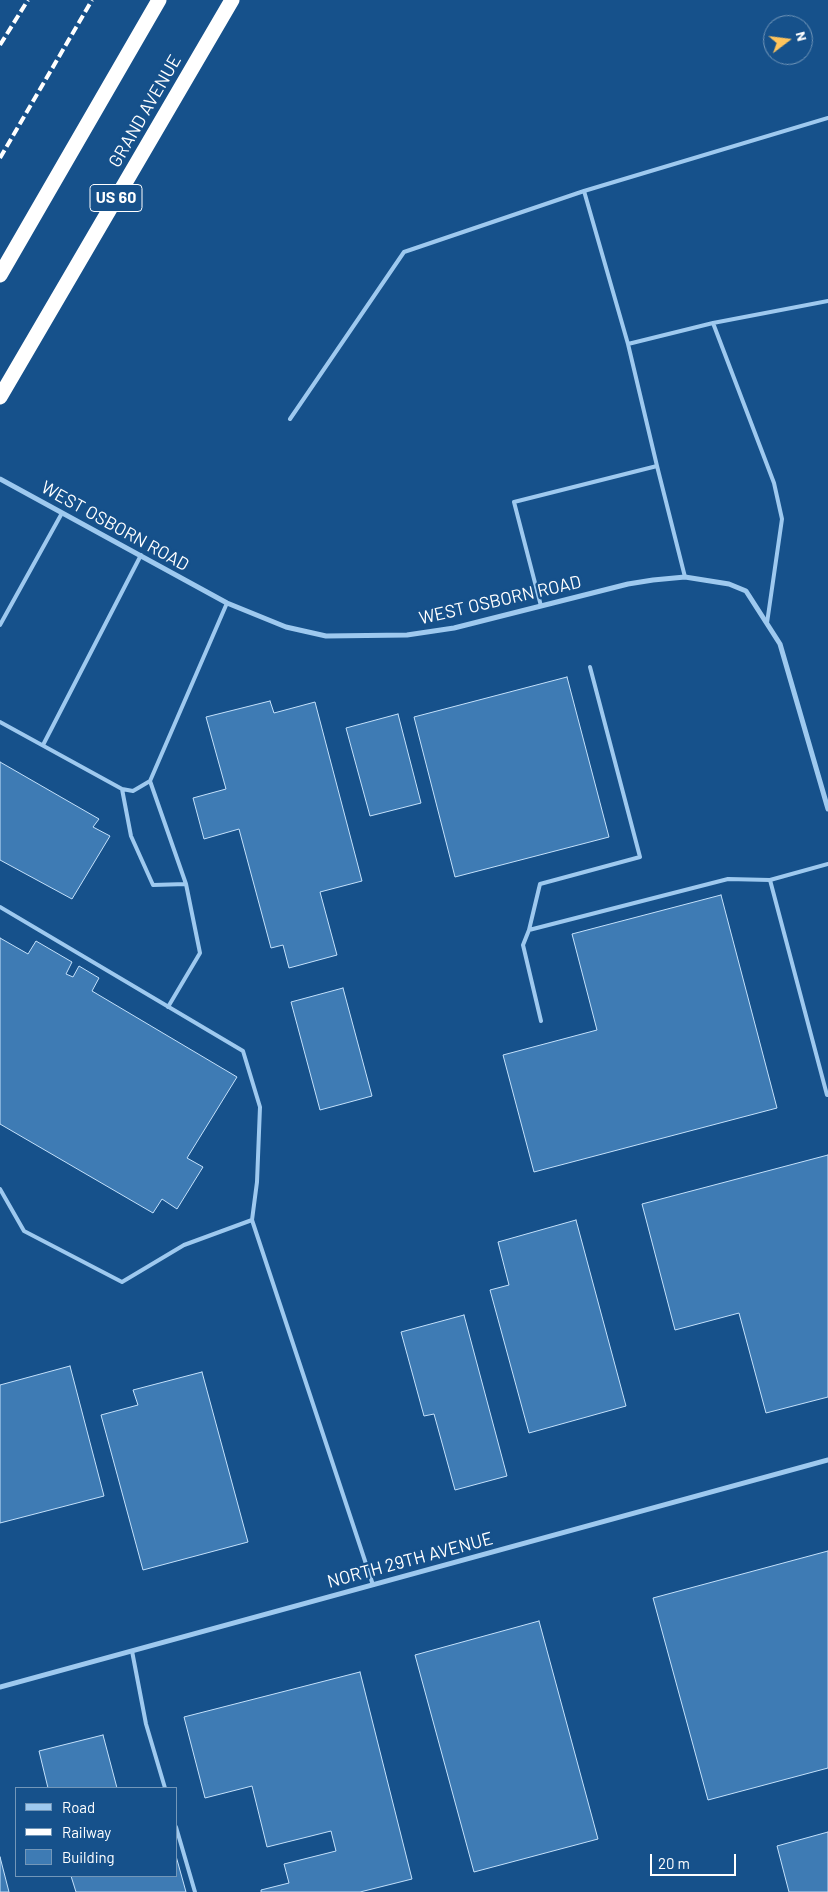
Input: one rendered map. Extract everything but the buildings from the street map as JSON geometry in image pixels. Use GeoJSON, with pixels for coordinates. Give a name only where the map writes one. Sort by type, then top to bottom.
{"type":"FeatureCollection","features":[{"type":"Feature","properties":{"kind":"highway"},"geometry":{"type":"LineString","coordinates":[[0,275],[159,0]]}},
{"type":"Feature","properties":{"kind":"highway","name":"GRAND AVENUE"},"geometry":{"type":"LineString","coordinates":[[0,397],[232,0]]}},
{"type":"Feature","properties":{"kind":"street","name":"WEST OSBORN ROAD"},"geometry":{"type":"LineString","coordinates":[[0,479],[227,603],[286,627],[326,636],[407,635],[454,628],[628,584],[685,577],[730,584],[746,591],[780,644],[828,809]]}},
{"type":"Feature","properties":{"kind":"street","name":"NORTH 29TH AVENUE"},"geometry":{"type":"LineString","coordinates":[[0,1687],[828,1460]]}},
{"type":"Feature","properties":{"kind":"lane"},"geometry":{"type":"LineString","coordinates":[[290,419],[404,252],[584,191],[828,118]]}},
{"type":"Feature","properties":{"kind":"lane"},"geometry":{"type":"LineString","coordinates":[[584,191],[628,344],[685,577]]}},
{"type":"Feature","properties":{"kind":"lane"},"geometry":{"type":"LineString","coordinates":[[628,344],[713,322],[828,301]]}},
{"type":"Feature","properties":{"kind":"lane"},"geometry":{"type":"LineString","coordinates":[[713,322],[774,483],[782,519],[767,623]]}},
{"type":"Feature","properties":{"kind":"lane"},"geometry":{"type":"LineString","coordinates":[[541,606],[514,502],[657,466]]}},
{"type":"Feature","properties":{"kind":"lane"},"geometry":{"type":"LineString","coordinates":[[0,625],[62,513]]}},
{"type":"Feature","properties":{"kind":"lane"},"geometry":{"type":"LineString","coordinates":[[42,745],[141,555]]}},
{"type":"Feature","properties":{"kind":"lane"},"geometry":{"type":"LineString","coordinates":[[0,722],[122,789],[133,791],[150,781],[227,603]]}},
{"type":"Feature","properties":{"kind":"lane"},"geometry":{"type":"LineString","coordinates":[[542,1022],[523,946],[529,930],[540,884],[640,857],[590,667]]}},
{"type":"Feature","properties":{"kind":"lane"},"geometry":{"type":"LineString","coordinates":[[150,781],[186,884],[200,953],[168,1007]]}},
{"type":"Feature","properties":{"kind":"lane"},"geometry":{"type":"LineString","coordinates":[[122,789],[130,836],[154,885],[186,884]]}},
{"type":"Feature","properties":{"kind":"lane"},"geometry":{"type":"LineString","coordinates":[[529,930],[728,879],[770,880],[828,864]]}},
{"type":"Feature","properties":{"kind":"lane"},"geometry":{"type":"LineString","coordinates":[[770,880],[828,1094]]}},
{"type":"Feature","properties":{"kind":"lane"},"geometry":{"type":"LineString","coordinates":[[0,907],[243,1052],[260,1107],[257,1182],[252,1220],[373,1585]]}},
{"type":"Feature","properties":{"kind":"lane"},"geometry":{"type":"LineString","coordinates":[[0,1189],[24,1231],[122,1282],[184,1245],[252,1220]]}},
{"type":"Feature","properties":{"kind":"lane"},"geometry":{"type":"LineString","coordinates":[[132,1651],[146,1724],[165,1787]]}},
{"type":"Feature","properties":{"kind":"lane"},"geometry":{"type":"LineString","coordinates":[[178,1834],[195,1892]]}},
{"type":"Feature","properties":{"kind":"railway"},"geometry":{"type":"LineString","coordinates":[[0,45],[28,0]]}},
{"type":"Feature","properties":{"kind":"railway"},"geometry":{"type":"LineString","coordinates":[[0,158],[92,0]]}}]}
